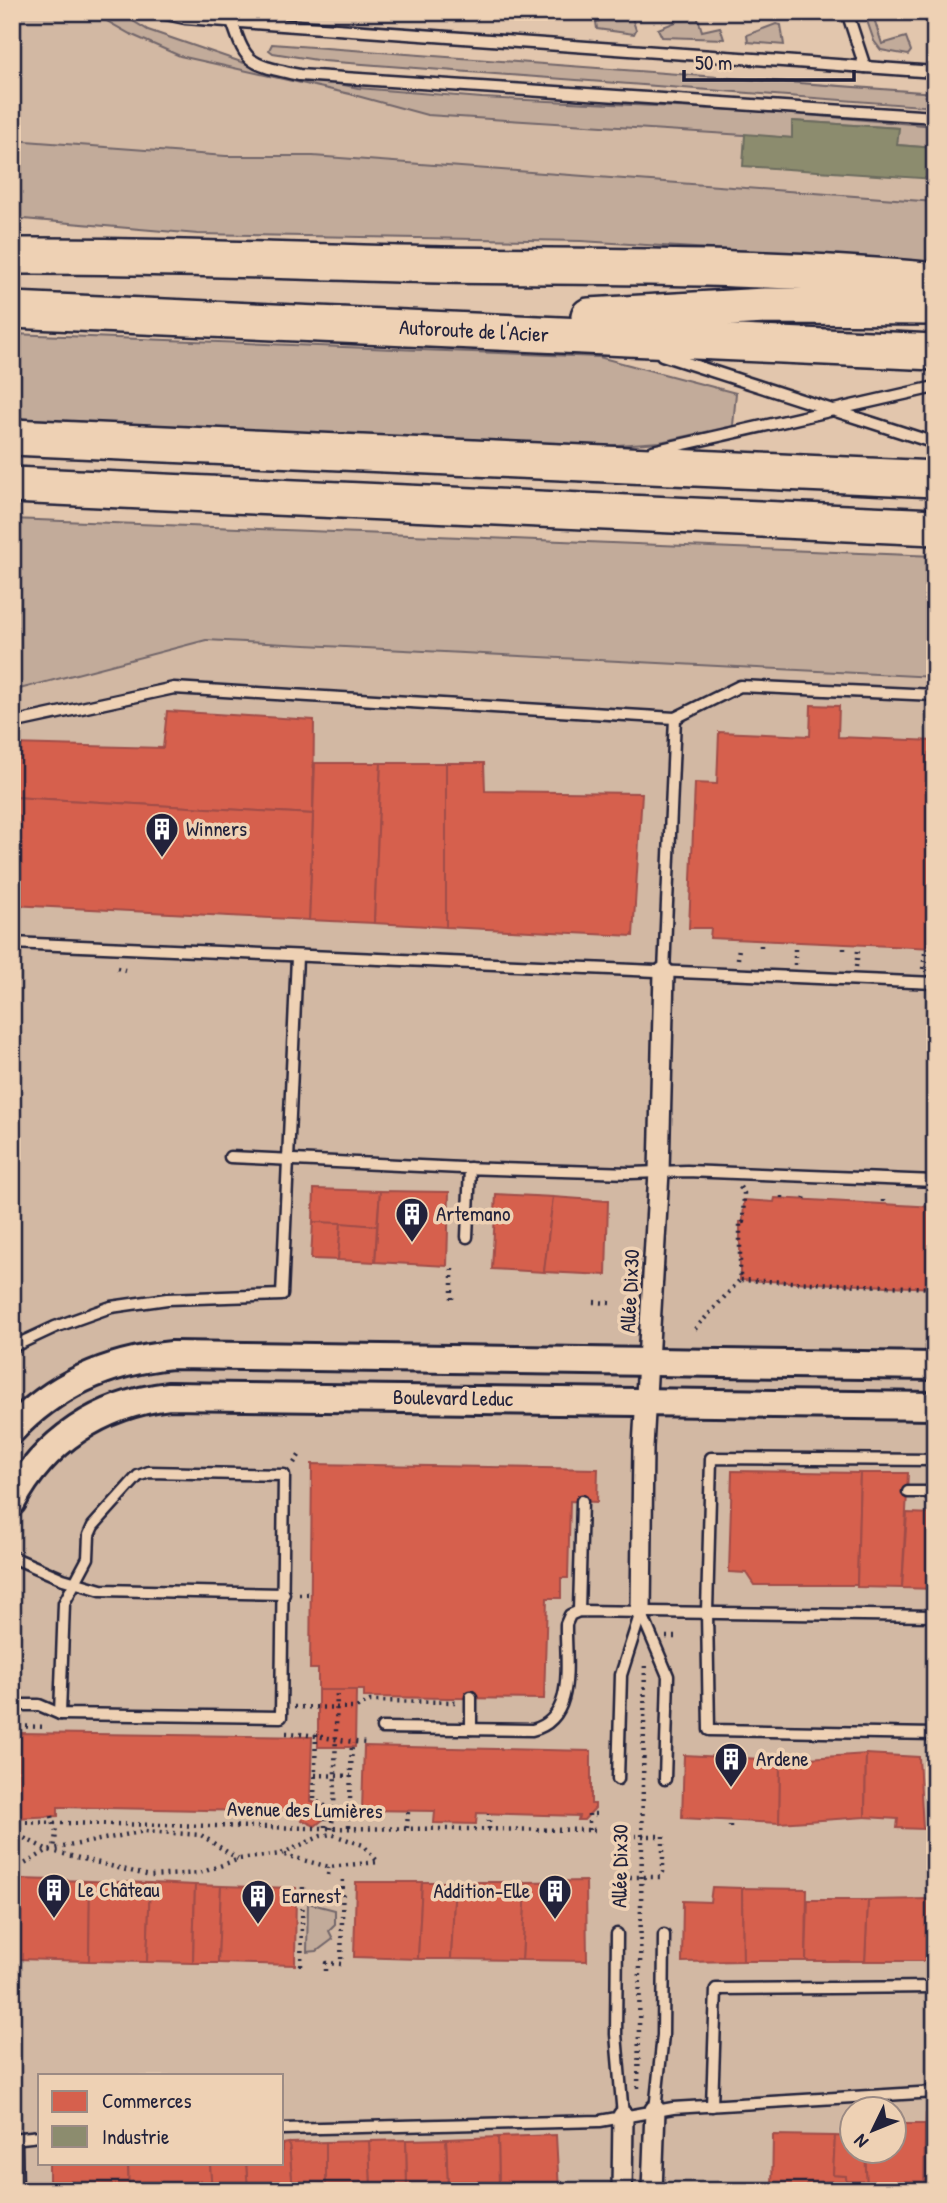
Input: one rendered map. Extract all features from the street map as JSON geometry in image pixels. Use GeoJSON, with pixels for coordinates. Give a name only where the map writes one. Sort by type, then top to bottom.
{"type":"FeatureCollection","features":[{"type":"Feature","properties":{"kind":"highway"},"geometry":{"type":"LineString","coordinates":[[12,236],[144,256]]}},
{"type":"Feature","properties":{"kind":"highway"},"geometry":{"type":"LineString","coordinates":[[12,256],[144,256],[378,264],[664,267],[935,281]]}},
{"type":"Feature","properties":{"kind":"highway"},"geometry":{"type":"LineString","coordinates":[[402,327],[765,306],[935,307]]}},
{"type":"Feature","properties":{"kind":"highway","name":"Autoroute de l'Acier"},"geometry":{"type":"LineString","coordinates":[[12,310],[935,352]]}},
{"type":"Feature","properties":{"kind":"highway"},"geometry":{"type":"LineString","coordinates":[[12,437],[935,479]]}},
{"type":"Feature","properties":{"kind":"highway"},"geometry":{"type":"LineString","coordinates":[[12,485],[935,527]]}},
{"type":"Feature","properties":{"kind":"street","name":"Allée Dix30"},"geometry":{"type":"LineString","coordinates":[[641,1612],[643,1447],[659,1172],[664,972]]}},
{"type":"Feature","properties":{"kind":"street","name":"Boulevard Leduc"},"geometry":{"type":"LineString","coordinates":[[12,1430],[41,1404],[87,1376],[122,1363],[194,1354],[935,1366]]}},
{"type":"Feature","properties":{"kind":"street","name":"Boulevard Leduc"},"geometry":{"type":"LineString","coordinates":[[12,1502],[36,1465],[64,1437],[107,1411],[153,1398],[218,1395],[935,1406]]}},
{"type":"Feature","properties":{"kind":"street"},"geometry":{"type":"LineString","coordinates":[[652,2191],[654,2110]]}},
{"type":"Feature","properties":{"kind":"street"},"geometry":{"type":"LineString","coordinates":[[622,2191],[624,2116]]}},
{"type":"Feature","properties":{"kind":"lane"},"geometry":{"type":"LineString","coordinates":[[156,12],[185,18],[230,17],[935,72]]}},
{"type":"Feature","properties":{"kind":"lane"},"geometry":{"type":"LineString","coordinates":[[847,12],[865,66]]}},
{"type":"Feature","properties":{"kind":"lane"},"geometry":{"type":"LineString","coordinates":[[230,17],[246,58],[262,67],[299,75],[935,117]]}},
{"type":"Feature","properties":{"kind":"lane"},"geometry":{"type":"LineString","coordinates":[[605,337],[935,443]]}},
{"type":"Feature","properties":{"kind":"lane"},"geometry":{"type":"LineString","coordinates":[[598,463],[935,387]]}},
{"type":"Feature","properties":{"kind":"lane"},"geometry":{"type":"LineString","coordinates":[[12,723],[174,688],[676,718],[740,686],[935,695]]}},
{"type":"Feature","properties":{"kind":"lane"},"geometry":{"type":"LineString","coordinates":[[664,972],[676,718]]}},
{"type":"Feature","properties":{"kind":"lane"},"geometry":{"type":"LineString","coordinates":[[12,943],[935,984]]}},
{"type":"Feature","properties":{"kind":"lane"},"geometry":{"type":"LineString","coordinates":[[12,1347],[55,1327],[111,1307],[167,1299],[282,1295],[298,957]]}},
{"type":"Feature","properties":{"kind":"lane"},"geometry":{"type":"LineString","coordinates":[[230,1157],[470,1168],[935,1181]]}},
{"type":"Feature","properties":{"kind":"lane"},"geometry":{"type":"LineString","coordinates":[[467,1237],[470,1168]]}},
{"type":"Feature","properties":{"kind":"lane"},"geometry":{"type":"LineString","coordinates":[[935,1460],[711,1458],[707,1612],[709,1730],[935,1734]]}},
{"type":"Feature","properties":{"kind":"lane"},"geometry":{"type":"LineString","coordinates":[[23,1705],[39,1706],[60,1714],[281,1717],[284,1475],[144,1473],[93,1525],[89,1535],[88,1558],[64,1602],[60,1714]]}},
{"type":"Feature","properties":{"kind":"lane"},"geometry":{"type":"LineString","coordinates":[[908,1492],[935,1492]]}},
{"type":"Feature","properties":{"kind":"lane"},"geometry":{"type":"LineString","coordinates":[[579,1611],[582,1501]]}},
{"type":"Feature","properties":{"kind":"lane"},"geometry":{"type":"LineString","coordinates":[[12,1556],[74,1584],[101,1590],[284,1594]]}},
{"type":"Feature","properties":{"kind":"lane"},"geometry":{"type":"LineString","coordinates":[[382,1728],[543,1728],[555,1718],[565,1697],[566,1625],[570,1615],[579,1611],[935,1616]]}},
{"type":"Feature","properties":{"kind":"lane"},"geometry":{"type":"LineString","coordinates":[[618,1779],[621,1675],[641,1612]]}},
{"type":"Feature","properties":{"kind":"lane"},"geometry":{"type":"LineString","coordinates":[[641,1612],[668,1676],[666,1779]]}},
{"type":"Feature","properties":{"kind":"lane"},"geometry":{"type":"LineString","coordinates":[[467,1700],[471,1729]]}},
{"type":"Feature","properties":{"kind":"lane"},"geometry":{"type":"LineString","coordinates":[[617,1934],[617,2034],[624,2116]]}},
{"type":"Feature","properties":{"kind":"lane"},"geometry":{"type":"LineString","coordinates":[[654,2110],[663,2035],[664,1935]]}},
{"type":"Feature","properties":{"kind":"lane"},"geometry":{"type":"LineString","coordinates":[[712,2106],[716,1989],[935,1987]]}},
{"type":"Feature","properties":{"kind":"lane"},"geometry":{"type":"LineString","coordinates":[[284,2129],[600,2121],[654,2110],[935,2092]]}},
{"type":"Feature","properties":{"kind":"lane"},"geometry":{"type":"LineString","coordinates":[[17,2191],[14,2138],[38,2136]]}},
{"type":"Feature","properties":{"kind":"path"},"geometry":{"type":"LineString","coordinates":[[737,959],[739,946]]}},
{"type":"Feature","properties":{"kind":"path"},"geometry":{"type":"LineString","coordinates":[[795,948],[795,961]]}},
{"type":"Feature","properties":{"kind":"path"},"geometry":{"type":"LineString","coordinates":[[857,963],[858,951]]}},
{"type":"Feature","properties":{"kind":"path"},"geometry":{"type":"LineString","coordinates":[[925,954],[925,966]]}},
{"type":"Feature","properties":{"kind":"path"},"geometry":{"type":"LineString","coordinates":[[117,968],[125,970]]}},
{"type":"Feature","properties":{"kind":"path"},"geometry":{"type":"LineString","coordinates":[[695,1329],[740,1280],[740,1222],[743,1222],[744,1193]]}},
{"type":"Feature","properties":{"kind":"path"},"geometry":{"type":"LineString","coordinates":[[452,1269],[452,1299]]}},
{"type":"Feature","properties":{"kind":"path"},"geometry":{"type":"LineString","coordinates":[[740,1280],[935,1288]]}},
{"type":"Feature","properties":{"kind":"path"},"geometry":{"type":"LineString","coordinates":[[594,1302],[610,1303]]}},
{"type":"Feature","properties":{"kind":"path"},"geometry":{"type":"LineString","coordinates":[[297,1594],[311,1594]]}},
{"type":"Feature","properties":{"kind":"path","name":"Allée Dix30"},"geometry":{"type":"LineString","coordinates":[[638,2096],[644,1656]]}},
{"type":"Feature","properties":{"kind":"path"},"geometry":{"type":"LineString","coordinates":[[331,1835],[325,1818],[332,1819],[334,1811],[337,1690]]}},
{"type":"Feature","properties":{"kind":"path"},"geometry":{"type":"LineString","coordinates":[[296,1706],[356,1708],[370,1701],[467,1700]]}},
{"type":"Feature","properties":{"kind":"path"},"geometry":{"type":"LineString","coordinates":[[350,1811],[334,1811],[314,1800],[317,1734],[352,1743],[369,1743]]}},
{"type":"Feature","properties":{"kind":"path"},"geometry":{"type":"LineString","coordinates":[[349,1827],[352,1743]]}},
{"type":"Feature","properties":{"kind":"path"},"geometry":{"type":"LineString","coordinates":[[315,1775],[351,1776]]}},
{"type":"Feature","properties":{"kind":"path"},"geometry":{"type":"LineString","coordinates":[[407,1828],[408,1811]]}},
{"type":"Feature","properties":{"kind":"path"},"geometry":{"type":"LineString","coordinates":[[489,1814],[489,1829]]}},
{"type":"Feature","properties":{"kind":"path"},"geometry":{"type":"LineString","coordinates":[[589,1830],[589,1814],[598,1814]]}},
{"type":"Feature","properties":{"kind":"path"},"geometry":{"type":"LineString","coordinates":[[51,1850],[53,1819]]}},
{"type":"Feature","properties":{"kind":"path","name":"Avenue des Lumières"},"geometry":{"type":"LineString","coordinates":[[12,1822],[53,1819],[328,1827],[598,1829]]}},
{"type":"Feature","properties":{"kind":"path"},"geometry":{"type":"LineString","coordinates":[[12,1867],[21,1866],[51,1850],[145,1831],[201,1835],[239,1859]]}},
{"type":"Feature","properties":{"kind":"path"},"geometry":{"type":"LineString","coordinates":[[12,1832],[51,1850],[149,1876],[200,1873],[239,1859],[281,1854],[321,1836],[331,1835],[363,1845],[378,1862],[329,1867],[281,1854]]}},
{"type":"Feature","properties":{"kind":"path","name":"Allée Dix30"},"geometry":{"type":"LineString","coordinates":[[621,1836],[642,1836],[663,1836],[663,1872],[660,1877],[623,1877],[621,1836]]}},
{"type":"Feature","properties":{"kind":"path"},"geometry":{"type":"LineString","coordinates":[[328,1875],[329,1867]]}},
{"type":"Feature","properties":{"kind":"path"},"geometry":{"type":"LineString","coordinates":[[326,1971],[326,1963],[341,1964],[343,1875]]}},
{"type":"Feature","properties":{"kind":"path"},"geometry":{"type":"LineString","coordinates":[[301,1966],[303,1884]]}},
{"type":"Feature","properties":{"kind":"path"},"geometry":{"type":"LineString","coordinates":[[335,1918],[342,1918]]}},
{"type":"Feature","properties":{"kind":"shaded area"},"geometry":{"type":"Polygon","coordinates":[[[12,12],[91,12],[130,34],[180,56],[350,94],[427,115],[791,137],[792,121],[899,128],[935,148],[935,202],[313,156],[226,156],[12,140],[12,12]]]}},
{"type":"Feature","properties":{"kind":"shaded area"},"geometry":{"type":"Polygon","coordinates":[[[91,12],[118,12],[148,30],[250,65],[358,88],[482,98],[761,111],[935,126],[935,148],[897,145],[898,128],[793,121],[792,138],[427,115],[350,94],[180,56],[130,34],[91,12]]]}},
{"type":"Feature","properties":{"kind":"shaded area"},"geometry":{"type":"Polygon","coordinates":[[[630,12],[636,30],[634,34],[597,29],[596,22],[630,12]]]}},
{"type":"Feature","properties":{"kind":"shaded area"},"geometry":{"type":"Polygon","coordinates":[[[673,12],[696,12],[702,31],[720,27],[724,39],[662,37],[658,29],[676,22],[673,12]]]}},
{"type":"Feature","properties":{"kind":"shaded area"},"geometry":{"type":"Polygon","coordinates":[[[864,12],[872,12],[882,44],[906,37],[911,51],[908,55],[881,50],[874,41],[864,12]]]}},
{"type":"Feature","properties":{"kind":"shaded area"},"geometry":{"type":"Polygon","coordinates":[[[776,24],[781,25],[784,45],[748,42],[747,35],[776,24]]]}},
{"type":"Feature","properties":{"kind":"shaded area"},"geometry":{"type":"Polygon","coordinates":[[[272,44],[935,93],[935,107],[323,61],[273,53],[269,50],[272,44]]]}},
{"type":"Feature","properties":{"kind":"shaded area"},"geometry":{"type":"Polygon","coordinates":[[[12,140],[226,156],[313,156],[935,202],[935,263],[581,241],[198,234],[12,218],[12,140]]]}},
{"type":"Feature","properties":{"kind":"shaded area"},"geometry":{"type":"Polygon","coordinates":[[[12,334],[599,357],[736,393],[733,426],[660,442],[575,448],[12,418],[12,334]]]}},
{"type":"Feature","properties":{"kind":"shaded area"},"geometry":{"type":"Polygon","coordinates":[[[12,519],[935,556],[935,677],[206,640],[12,691],[12,519]]]}},
{"type":"Feature","properties":{"kind":"shaded area"},"geometry":{"type":"Polygon","coordinates":[[[12,547],[935,619],[935,2191],[12,2191],[12,547]]]}},
{"type":"Feature","properties":{"kind":"shaded area"},"geometry":{"type":"Polygon","coordinates":[[[308,1903],[335,1910],[335,1925],[329,1931],[333,1939],[317,1951],[307,1952],[308,1903]]]}},
{"type":"Feature","properties":{"kind":"building: Commerces"},"geometry":{"type":"Polygon","coordinates":[[[811,705],[839,706],[838,737],[935,741],[935,948],[710,938],[711,928],[689,928],[695,783],[717,784],[719,732],[810,736],[811,705]]]}},
{"type":"Feature","properties":{"kind":"building: Commerces"},"geometry":{"type":"Polygon","coordinates":[[[167,711],[314,720],[313,814],[12,797],[12,744],[163,748],[167,711]]]}},
{"type":"Feature","properties":{"kind":"building: Commerces"},"geometry":{"type":"Polygon","coordinates":[[[315,763],[381,763],[374,923],[309,920],[315,763]]]}},
{"type":"Feature","properties":{"kind":"building: Commerces"},"geometry":{"type":"Polygon","coordinates":[[[381,763],[446,763],[446,927],[374,923],[381,763]]]}},
{"type":"Feature","properties":{"kind":"building: Commerces"},"geometry":{"type":"Polygon","coordinates":[[[446,763],[484,763],[485,791],[642,793],[633,936],[446,927],[446,763]]]}},
{"type":"Feature","properties":{"kind":"building: Commerces","name":"Winners"},"geometry":{"type":"Polygon","coordinates":[[[12,797],[313,814],[309,920],[12,905],[12,797]]]}},
{"type":"Feature","properties":{"kind":"building: Commerces"},"geometry":{"type":"Polygon","coordinates":[[[314,1189],[380,1191],[377,1226],[313,1222],[314,1189]]]}},
{"type":"Feature","properties":{"kind":"building: Commerces","name":"Artemano"},"geometry":{"type":"Polygon","coordinates":[[[380,1191],[449,1192],[447,1266],[375,1262],[380,1191]]]}},
{"type":"Feature","properties":{"kind":"building: Commerces"},"geometry":{"type":"Polygon","coordinates":[[[496,1194],[553,1197],[544,1272],[492,1269],[496,1194]]]}},
{"type":"Feature","properties":{"kind":"building: Commerces"},"geometry":{"type":"Polygon","coordinates":[[[553,1197],[608,1201],[606,1275],[544,1272],[553,1197]]]}},
{"type":"Feature","properties":{"kind":"building: Commerces"},"geometry":{"type":"Polygon","coordinates":[[[775,1198],[935,1207],[935,1288],[740,1280],[740,1222],[743,1222],[744,1200],[774,1202],[775,1198]]]}},
{"type":"Feature","properties":{"kind":"building: Commerces"},"geometry":{"type":"Polygon","coordinates":[[[313,1222],[341,1223],[338,1260],[311,1259],[313,1222]]]}},
{"type":"Feature","properties":{"kind":"building: Commerces"},"geometry":{"type":"Polygon","coordinates":[[[341,1223],[377,1226],[375,1262],[338,1260],[341,1223]]]}},
{"type":"Feature","properties":{"kind":"building: Commerces"},"geometry":{"type":"Polygon","coordinates":[[[312,1464],[598,1469],[597,1502],[570,1501],[568,1578],[561,1578],[561,1598],[547,1598],[544,1699],[364,1697],[364,1690],[318,1690],[318,1669],[310,1669],[312,1464]]]}},
{"type":"Feature","properties":{"kind":"building: Commerces"},"geometry":{"type":"Polygon","coordinates":[[[732,1471],[860,1473],[857,1585],[754,1585],[746,1573],[729,1572],[732,1471]]]}},
{"type":"Feature","properties":{"kind":"building: Commerces"},"geometry":{"type":"Polygon","coordinates":[[[860,1473],[908,1473],[902,1588],[857,1587],[860,1473]]]}},
{"type":"Feature","properties":{"kind":"building: Commerces"},"geometry":{"type":"Polygon","coordinates":[[[907,1513],[935,1514],[935,1589],[902,1588],[907,1513]]]}},
{"type":"Feature","properties":{"kind":"building: Commerces"},"geometry":{"type":"Polygon","coordinates":[[[318,1690],[356,1690],[355,1747],[318,1747],[318,1690]]]}},
{"type":"Feature","properties":{"kind":"building: Commerces"},"geometry":{"type":"Polygon","coordinates":[[[18,1733],[312,1737],[310,1801],[322,1805],[325,1818],[315,1826],[302,1820],[300,1812],[58,1807],[58,1816],[13,1818],[14,1795],[17,1795],[18,1733]]]}},
{"type":"Feature","properties":{"kind":"building: Commerces"},"geometry":{"type":"Polygon","coordinates":[[[364,1746],[591,1751],[591,1804],[595,1804],[595,1808],[584,1820],[578,1820],[579,1816],[477,1813],[476,1824],[434,1823],[435,1811],[362,1810],[364,1746]]]}},
{"type":"Feature","properties":{"kind":"building: Commerces"},"geometry":{"type":"Polygon","coordinates":[[[866,1754],[865,1817],[779,1823],[780,1760],[866,1754]]]}},
{"type":"Feature","properties":{"kind":"building: Commerces"},"geometry":{"type":"Polygon","coordinates":[[[866,1754],[919,1757],[923,1829],[897,1828],[898,1819],[865,1817],[866,1754]]]}},
{"type":"Feature","properties":{"kind":"building: Commerces","name":"Ardene"},"geometry":{"type":"Polygon","coordinates":[[[684,1755],[780,1760],[779,1823],[682,1818],[684,1755]]]}},
{"type":"Feature","properties":{"kind":"building: Commerces","name":"Le Château"},"geometry":{"type":"Polygon","coordinates":[[[19,1879],[90,1881],[89,1961],[17,1959],[19,1879]]]}},
{"type":"Feature","properties":{"kind":"building: Commerces"},"geometry":{"type":"Polygon","coordinates":[[[90,1881],[150,1883],[147,1962],[89,1961],[90,1881]]]}},
{"type":"Feature","properties":{"kind":"building: Commerces","name":"Addition-Elle"},"geometry":{"type":"Polygon","coordinates":[[[586,1881],[587,1961],[522,1960],[526,1882],[586,1881]]]}},
{"type":"Feature","properties":{"kind":"building: Commerces"},"geometry":{"type":"Polygon","coordinates":[[[356,1882],[422,1882],[418,1959],[354,1957],[356,1882]]]}},
{"type":"Feature","properties":{"kind":"building: Commerces"},"geometry":{"type":"Polygon","coordinates":[[[422,1882],[455,1882],[451,1959],[418,1959],[422,1882]]]}},
{"type":"Feature","properties":{"kind":"building: Commerces"},"geometry":{"type":"Polygon","coordinates":[[[455,1882],[526,1882],[522,1960],[451,1959],[455,1882]]]}},
{"type":"Feature","properties":{"kind":"building: Commerces"},"geometry":{"type":"Polygon","coordinates":[[[150,1883],[195,1885],[193,1963],[147,1962],[150,1883]]]}},
{"type":"Feature","properties":{"kind":"building: Commerces"},"geometry":{"type":"Polygon","coordinates":[[[195,1885],[221,1886],[218,1963],[193,1963],[195,1885]]]}},
{"type":"Feature","properties":{"kind":"building: Commerces","name":"Earnest"},"geometry":{"type":"Polygon","coordinates":[[[221,1886],[296,1888],[295,1965],[218,1963],[221,1886]]]}},
{"type":"Feature","properties":{"kind":"building: Commerces"},"geometry":{"type":"Polygon","coordinates":[[[712,1887],[742,1888],[743,1961],[682,1962],[683,1901],[710,1902],[712,1887]]]}},
{"type":"Feature","properties":{"kind":"building: Commerces"},"geometry":{"type":"Polygon","coordinates":[[[742,1888],[807,1889],[806,1961],[743,1961],[742,1888]]]}},
{"type":"Feature","properties":{"kind":"building: Commerces"},"geometry":{"type":"Polygon","coordinates":[[[929,1899],[929,1961],[865,1961],[868,1900],[929,1899]]]}},
{"type":"Feature","properties":{"kind":"building: Commerces"},"geometry":{"type":"Polygon","coordinates":[[[808,1900],[868,1900],[865,1961],[806,1961],[808,1900]]]}},
{"type":"Feature","properties":{"kind":"building: Commerces"},"geometry":{"type":"Polygon","coordinates":[[[926,2114],[935,2114],[935,2191],[924,2191],[926,2114]]]}},
{"type":"Feature","properties":{"kind":"building: Commerces"},"geometry":{"type":"Polygon","coordinates":[[[908,2124],[925,2124],[924,2191],[867,2191],[866,2164],[908,2164],[908,2124]]]}},
{"type":"Feature","properties":{"kind":"building: Commerces"},"geometry":{"type":"Polygon","coordinates":[[[556,2135],[559,2191],[499,2191],[498,2137],[556,2135]]]}},
{"type":"Feature","properties":{"kind":"building: Commerces"},"geometry":{"type":"Polygon","coordinates":[[[773,2135],[835,2136],[833,2175],[846,2176],[847,2191],[772,2191],[773,2135]]]}},
{"type":"Feature","properties":{"kind":"building: Commerces"},"geometry":{"type":"Polygon","coordinates":[[[835,2136],[838,2136],[838,2164],[866,2164],[867,2191],[847,2191],[846,2176],[833,2175],[835,2136]]]}},
{"type":"Feature","properties":{"kind":"building: Commerces"},"geometry":{"type":"Polygon","coordinates":[[[498,2137],[499,2191],[448,2191],[446,2139],[498,2137]]]}},
{"type":"Feature","properties":{"kind":"building: Commerces"},"geometry":{"type":"Polygon","coordinates":[[[446,2139],[448,2191],[407,2191],[406,2140],[446,2139]]]}},
{"type":"Feature","properties":{"kind":"building: Commerces"},"geometry":{"type":"Polygon","coordinates":[[[406,2140],[407,2191],[371,2191],[369,2141],[406,2140]]]}},
{"type":"Feature","properties":{"kind":"building: Commerces"},"geometry":{"type":"Polygon","coordinates":[[[369,2141],[371,2191],[326,2191],[326,2142],[369,2141]]]}},
{"type":"Feature","properties":{"kind":"building: Commerces"},"geometry":{"type":"Polygon","coordinates":[[[326,2142],[326,2191],[293,2191],[289,2143],[326,2142]]]}},
{"type":"Feature","properties":{"kind":"building: Commerces"},"geometry":{"type":"Polygon","coordinates":[[[289,2143],[293,2191],[248,2191],[246,2164],[284,2164],[284,2144],[289,2143]]]}},
{"type":"Feature","properties":{"kind":"building: Commerces"},"geometry":{"type":"Polygon","coordinates":[[[49,2164],[128,2164],[129,2191],[49,2191],[49,2164]]]}},
{"type":"Feature","properties":{"kind":"building: Commerces"},"geometry":{"type":"Polygon","coordinates":[[[128,2164],[210,2164],[212,2191],[129,2191],[128,2164]]]}},
{"type":"Feature","properties":{"kind":"building: Commerces"},"geometry":{"type":"Polygon","coordinates":[[[210,2164],[246,2164],[248,2191],[212,2191],[210,2164]]]}},
{"type":"Feature","properties":{"kind":"building: Industrie"},"geometry":{"type":"Polygon","coordinates":[[[792,121],[899,128],[897,145],[935,148],[935,179],[743,166],[745,134],[792,138],[792,121]]]}},
{"type":"Feature","properties":{"kind":"place","name":"Winners"},"geometry":{"type":"Point","coordinates":[162,859]}},
{"type":"Feature","properties":{"kind":"place","name":"Artemano"},"geometry":{"type":"Point","coordinates":[412,1244]}},
{"type":"Feature","properties":{"kind":"place","name":"Ardene"},"geometry":{"type":"Point","coordinates":[731,1789]}},
{"type":"Feature","properties":{"kind":"place","name":"Le Château"},"geometry":{"type":"Point","coordinates":[54,1920]}},
{"type":"Feature","properties":{"kind":"place","name":"Addition-Elle"},"geometry":{"type":"Point","coordinates":[555,1921]}},
{"type":"Feature","properties":{"kind":"place","name":"Earnest"},"geometry":{"type":"Point","coordinates":[258,1926]}}]}
